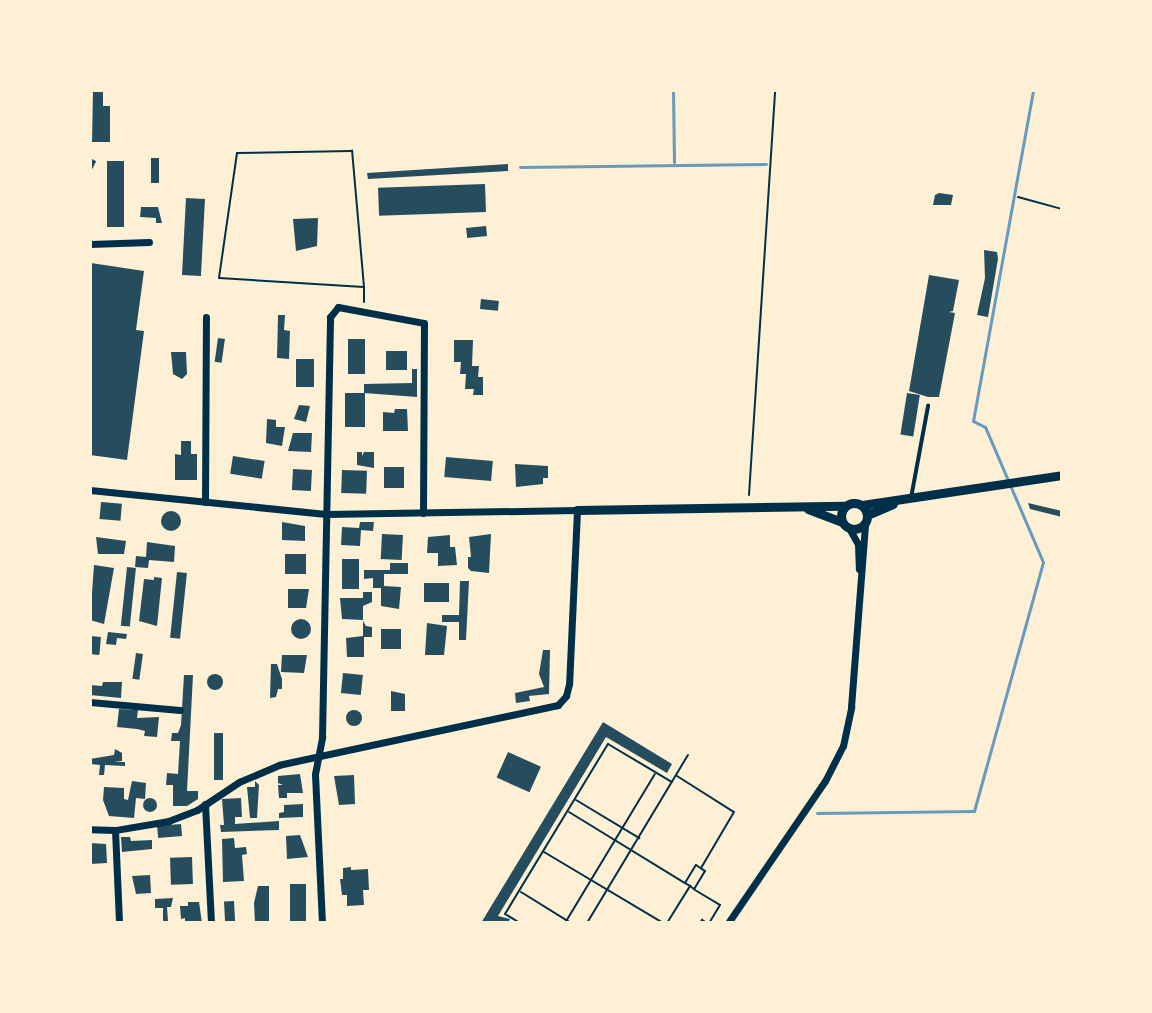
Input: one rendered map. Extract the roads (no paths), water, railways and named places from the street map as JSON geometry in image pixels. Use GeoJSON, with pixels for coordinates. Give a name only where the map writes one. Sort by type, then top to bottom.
{"type":"FeatureCollection","features":[{"type":"Feature","properties":{"kind":"street"},"geometry":{"type":"LineString","coordinates":[[90,244],[149,242]]}},
{"type":"Feature","properties":{"kind":"street"},"geometry":{"type":"LineString","coordinates":[[322,923],[315,774],[322,737],[330,317],[338,307],[424,323],[423,513]]}},
{"type":"Feature","properties":{"kind":"street"},"geometry":{"type":"LineString","coordinates":[[205,502],[206,317]]}},
{"type":"Feature","properties":{"kind":"street"},"geometry":{"type":"LineString","coordinates":[[90,490],[326,514],[423,513],[862,505],[1062,475]]}},
{"type":"Feature","properties":{"kind":"street"},"geometry":{"type":"LineString","coordinates":[[793,506],[813,509],[858,528],[866,519],[899,501]]}},
{"type":"Feature","properties":{"kind":"street"},"geometry":{"type":"LineString","coordinates":[[728,923],[839,755],[850,717],[866,519],[862,505]]}},
{"type":"Feature","properties":{"kind":"street"},"geometry":{"type":"LineString","coordinates":[[844,506],[841,514],[859,553],[859,599]]}},
{"type":"Feature","properties":{"kind":"street"},"geometry":{"type":"LineString","coordinates":[[90,829],[115,830],[169,821],[265,770],[318,756],[552,708],[562,701],[569,684],[577,510]]}},
{"type":"Feature","properties":{"kind":"street"},"geometry":{"type":"LineString","coordinates":[[90,702],[180,710]]}},
{"type":"Feature","properties":{"kind":"street"},"geometry":{"type":"LineString","coordinates":[[205,804],[211,923]]}},
{"type":"Feature","properties":{"kind":"street"},"geometry":{"type":"LineString","coordinates":[[115,830],[119,923]]}},
{"type":"Feature","properties":{"kind":"lane"},"geometry":{"type":"LineString","coordinates":[[911,499],[928,406]]}},
{"type":"Feature","properties":{"kind":"waterway"},"geometry":{"type":"LineString","coordinates":[[673,90],[674,162]]}},
{"type":"Feature","properties":{"kind":"waterway"},"geometry":{"type":"LineString","coordinates":[[817,813],[974,811],[1043,562],[985,427],[973,421],[1033,90]]}},
{"type":"Feature","properties":{"kind":"waterway"},"geometry":{"type":"LineString","coordinates":[[520,167],[766,164]]}}]}
